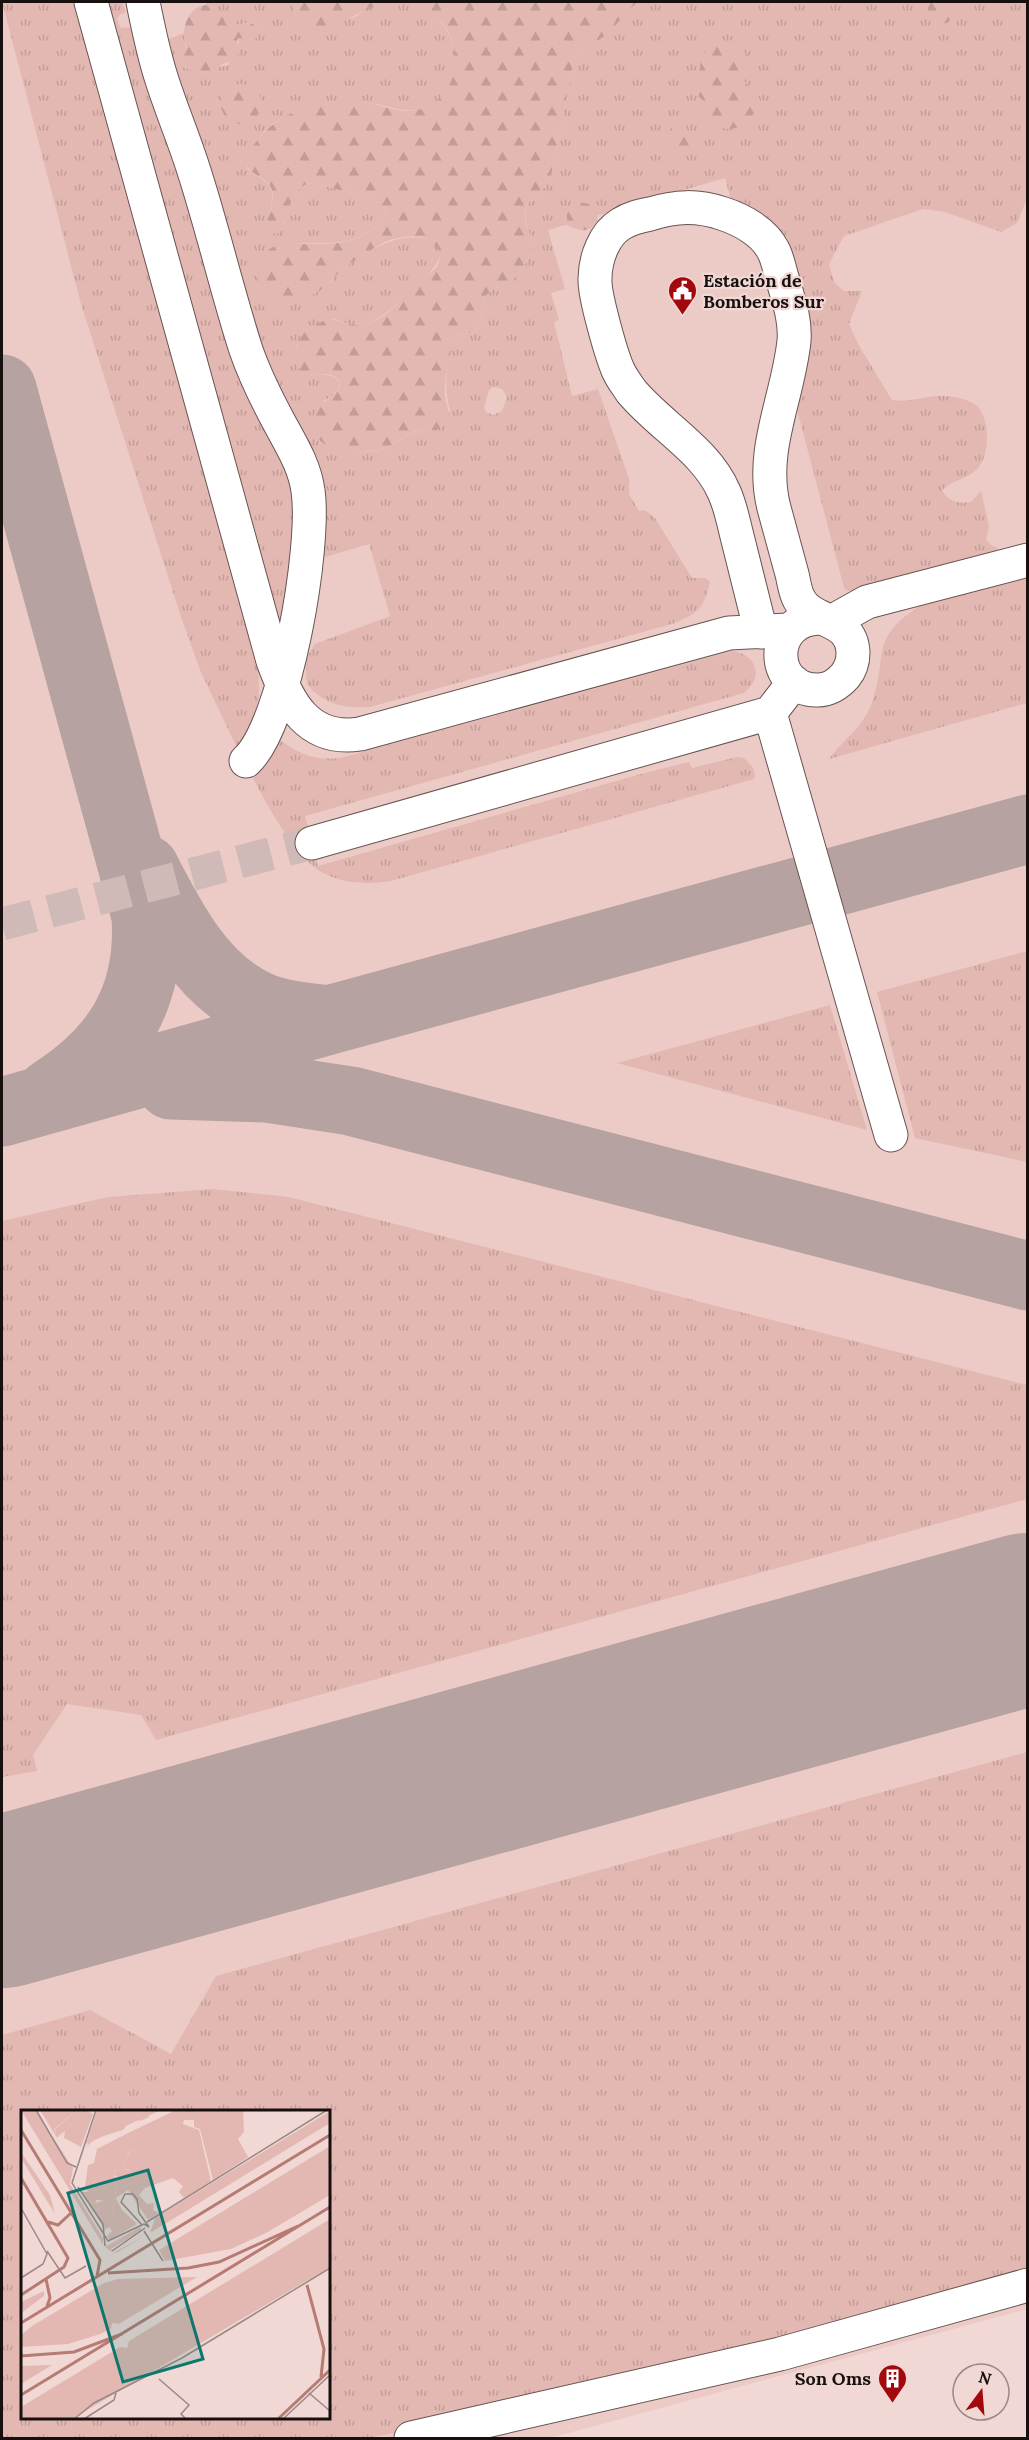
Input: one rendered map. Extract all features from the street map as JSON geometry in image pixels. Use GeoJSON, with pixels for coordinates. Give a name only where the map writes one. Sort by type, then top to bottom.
{"type":"FeatureCollection","features":[{"type":"Feature","properties":{"kind":"lane"},"geometry":{"type":"LineString","coordinates":[[91,2],[273,662],[289,701],[309,722],[329,732],[348,736],[729,633],[775,631],[809,618],[827,620],[867,602],[1028,560]]}},
{"type":"Feature","properties":{"kind":"lane"},"geometry":{"type":"LineString","coordinates":[[143,2],[161,78],[194,171],[246,350],[260,387],[300,464],[308,492],[308,539],[295,634],[268,728],[254,753],[246,761]]}},
{"type":"Feature","properties":{"kind":"lane"},"geometry":{"type":"LineString","coordinates":[[696,207],[730,216],[747,224],[774,251],[793,315],[794,340],[769,459],[769,488],[799,601],[827,620],[843,628],[850,638],[853,650],[852,662],[848,673],[829,688],[817,690],[805,688],[786,674],[780,651],[783,640],[775,631],[725,494],[713,472],[631,391],[618,370],[594,280],[605,241],[614,229],[629,219],[671,208],[696,207]]}},
{"type":"Feature","properties":{"kind":"lane"},"geometry":{"type":"LineString","coordinates":[[312,843],[770,714],[794,682]]}},
{"type":"Feature","properties":{"kind":"lane"},"geometry":{"type":"LineString","coordinates":[[770,714],[891,1136]]}},
{"type":"Feature","properties":{"kind":"lane"},"geometry":{"type":"LineString","coordinates":[[411,2439],[780,2354],[1028,2285]]}},
{"type":"Feature","properties":{"kind":"shaded area"},"geometry":{"type":"Polygon","coordinates":[[[2,2],[1027,2],[1027,2309],[550,2438],[2,2438],[2,2]]]}},
{"type":"Feature","properties":{"kind":"green space"},"geometry":{"type":"Polygon","coordinates":[[[2,2],[78,2],[257,656],[259,692],[256,717],[252,728],[236,746],[200,670],[180,614],[81,304],[2,2]]]}},
{"type":"Feature","properties":{"kind":"green space"},"geometry":{"type":"Polygon","coordinates":[[[108,2],[122,2],[126,12],[117,19],[121,28],[140,26],[301,503],[281,639],[108,2]]]}},
{"type":"Feature","properties":{"kind":"green space"},"geometry":{"type":"Polygon","coordinates":[[[207,2],[292,2],[295,13],[349,19],[381,3],[409,2],[424,7],[436,16],[446,29],[453,44],[456,59],[455,75],[449,89],[429,107],[411,111],[363,103],[308,111],[280,119],[265,131],[257,142],[247,168],[267,183],[272,191],[267,221],[284,224],[290,204],[297,192],[301,187],[314,183],[376,200],[386,210],[380,225],[358,237],[339,242],[284,246],[264,257],[258,268],[330,283],[349,264],[387,243],[400,239],[426,239],[439,248],[438,261],[431,271],[409,294],[384,314],[361,326],[334,319],[297,344],[297,359],[300,366],[311,376],[328,375],[338,380],[339,384],[338,390],[324,401],[319,442],[343,449],[367,452],[383,449],[417,431],[430,431],[450,410],[446,382],[448,360],[455,341],[460,335],[475,332],[481,322],[483,301],[487,294],[515,278],[529,257],[531,240],[525,216],[526,210],[530,201],[550,181],[574,60],[581,48],[594,41],[638,2],[1027,2],[1028,196],[1017,223],[1001,232],[945,212],[923,209],[844,236],[829,264],[834,282],[844,291],[862,291],[849,324],[858,344],[892,400],[936,396],[961,398],[978,407],[982,413],[987,437],[982,462],[974,472],[942,490],[951,500],[962,503],[971,502],[981,491],[989,526],[986,539],[991,545],[1005,552],[857,591],[848,591],[844,588],[793,394],[809,343],[731,200],[725,178],[548,230],[565,289],[551,293],[559,320],[554,322],[572,396],[598,389],[629,479],[629,494],[639,511],[645,510],[655,518],[692,578],[705,578],[710,582],[702,605],[688,617],[672,624],[370,707],[343,706],[327,701],[307,684],[305,660],[315,644],[390,616],[369,544],[322,558],[164,41],[184,33],[186,51],[182,57],[203,72],[214,73],[219,67],[228,65],[239,44],[238,38],[259,31],[253,24],[232,26],[225,23],[214,7],[205,5],[207,2]],[[493,387],[489,390],[484,408],[486,412],[493,415],[502,411],[507,397],[502,389],[493,387]]]}},
{"type":"Feature","properties":{"kind":"green space"},"geometry":{"type":"Polygon","coordinates":[[[292,2],[386,2],[347,19],[319,27],[308,25],[298,17],[292,2]]]}},
{"type":"Feature","properties":{"kind":"green space"},"geometry":{"type":"Polygon","coordinates":[[[409,2],[638,2],[603,37],[583,47],[574,60],[550,181],[530,200],[526,208],[525,220],[532,247],[530,253],[523,268],[515,277],[490,291],[485,297],[481,322],[475,332],[459,335],[452,346],[445,382],[448,419],[436,430],[413,432],[385,448],[363,452],[349,451],[324,444],[316,437],[312,427],[314,415],[319,407],[339,389],[339,382],[332,375],[308,375],[302,372],[295,355],[299,342],[306,331],[327,319],[362,325],[382,317],[419,281],[434,270],[440,254],[435,245],[420,237],[390,240],[354,261],[325,287],[312,295],[289,302],[273,299],[262,288],[258,275],[260,262],[269,250],[275,246],[289,244],[352,240],[380,225],[386,210],[375,200],[314,183],[300,188],[292,200],[280,230],[277,234],[271,233],[266,226],[272,203],[272,190],[263,179],[251,171],[247,166],[247,159],[260,137],[270,127],[295,112],[337,103],[372,104],[411,111],[424,108],[444,94],[454,72],[454,48],[450,35],[443,23],[433,14],[409,2]]]}},
{"type":"Feature","properties":{"kind":"green space"},"geometry":{"type":"Polygon","coordinates":[[[928,2],[967,2],[957,4],[956,15],[947,23],[941,24],[930,16],[928,2]]]}},
{"type":"Feature","properties":{"kind":"green space"},"geometry":{"type":"Polygon","coordinates":[[[205,5],[219,10],[225,23],[231,26],[253,24],[259,31],[255,40],[238,38],[237,42],[241,48],[236,58],[212,73],[184,68],[179,63],[186,50],[184,35],[187,20],[192,12],[205,5]]]}},
{"type":"Feature","properties":{"kind":"green space"},"geometry":{"type":"Polygon","coordinates":[[[720,42],[743,51],[752,59],[749,72],[740,78],[760,100],[751,118],[745,124],[731,129],[704,120],[705,102],[699,97],[699,73],[703,56],[712,45],[720,42]]]}},
{"type":"Feature","properties":{"kind":"green space"},"geometry":{"type":"Polygon","coordinates":[[[241,84],[249,85],[255,90],[260,96],[260,112],[255,118],[249,123],[241,124],[233,123],[227,118],[222,112],[221,104],[222,96],[227,90],[233,85],[241,84]]]}},
{"type":"Feature","properties":{"kind":"green space"},"geometry":{"type":"Polygon","coordinates":[[[672,126],[682,129],[690,148],[690,154],[681,159],[674,155],[672,149],[665,151],[660,147],[661,135],[668,135],[672,126]]]}},
{"type":"Feature","properties":{"kind":"green space"},"geometry":{"type":"Polygon","coordinates":[[[575,201],[598,206],[597,222],[594,226],[587,230],[579,230],[567,225],[567,210],[575,201]]]}},
{"type":"Feature","properties":{"kind":"green space"},"geometry":{"type":"Polygon","coordinates":[[[1027,575],[1027,703],[829,759],[867,713],[876,688],[887,638],[905,616],[923,604],[1027,575]]]}},
{"type":"Feature","properties":{"kind":"green space"},"geometry":{"type":"Polygon","coordinates":[[[732,651],[747,657],[755,667],[754,680],[744,693],[305,816],[318,866],[689,762],[692,768],[737,757],[744,758],[754,770],[754,779],[391,881],[373,883],[344,881],[318,870],[308,862],[289,839],[251,775],[276,738],[306,755],[330,759],[340,758],[732,651]]]}},
{"type":"Feature","properties":{"kind":"green space"},"geometry":{"type":"Polygon","coordinates":[[[1027,951],[1027,1162],[915,1138],[877,992],[1027,951]]]}},
{"type":"Feature","properties":{"kind":"green space"},"geometry":{"type":"Polygon","coordinates":[[[830,1005],[867,1130],[617,1063],[830,1005]]]}},
{"type":"Feature","properties":{"kind":"green space"},"geometry":{"type":"Polygon","coordinates":[[[212,1189],[289,1197],[1027,1385],[1027,1499],[156,1740],[141,1715],[67,1704],[33,1755],[37,1771],[2,1777],[2,1221],[108,1197],[212,1189]]]}},
{"type":"Feature","properties":{"kind":"green space"},"geometry":{"type":"Polygon","coordinates":[[[1027,1752],[1027,2276],[443,2424],[368,2438],[2,2438],[2,2035],[90,2010],[171,2054],[216,1976],[1027,1752]]]}},
{"type":"Feature","properties":{"kind":"taxiway"},"geometry":{"type":"LineString","coordinates":[[2,389],[146,916],[143,972],[136,996],[125,1019],[95,1059],[51,1093]]}},
{"type":"Feature","properties":{"kind":"taxiway"},"geometry":{"type":"LineString","coordinates":[[2,1112],[1028,829]]}},
{"type":"Feature","properties":{"kind":"taxiway"},"geometry":{"type":"LineString","coordinates":[[145,869],[189,945],[203,963],[234,992],[271,1010],[329,1020]]}},
{"type":"Feature","properties":{"kind":"taxiway"},"geometry":{"type":"LineString","coordinates":[[171,1085],[266,1088],[351,1101],[1028,1276]]}},
{"type":"Feature","properties":{"kind":"taxiway"},"geometry":{"type":"LineString","coordinates":[[2,1890],[155,1860]]}},
{"type":"Feature","properties":{"kind":"runway"},"geometry":{"type":"LineString","coordinates":[[2,1902],[1028,1619]]}},
{"type":"Feature","properties":{"kind":"tunnel"},"geometry":{"type":"LineString","coordinates":[[2,924],[312,843]]}},
{"type":"Feature","properties":{"kind":"place","name":"Estación de Bomberos Sur"},"geometry":{"type":"Point","coordinates":[682,316]}},
{"type":"Feature","properties":{"kind":"place","name":"Son Oms"},"geometry":{"type":"Point","coordinates":[892,2404]}}]}
